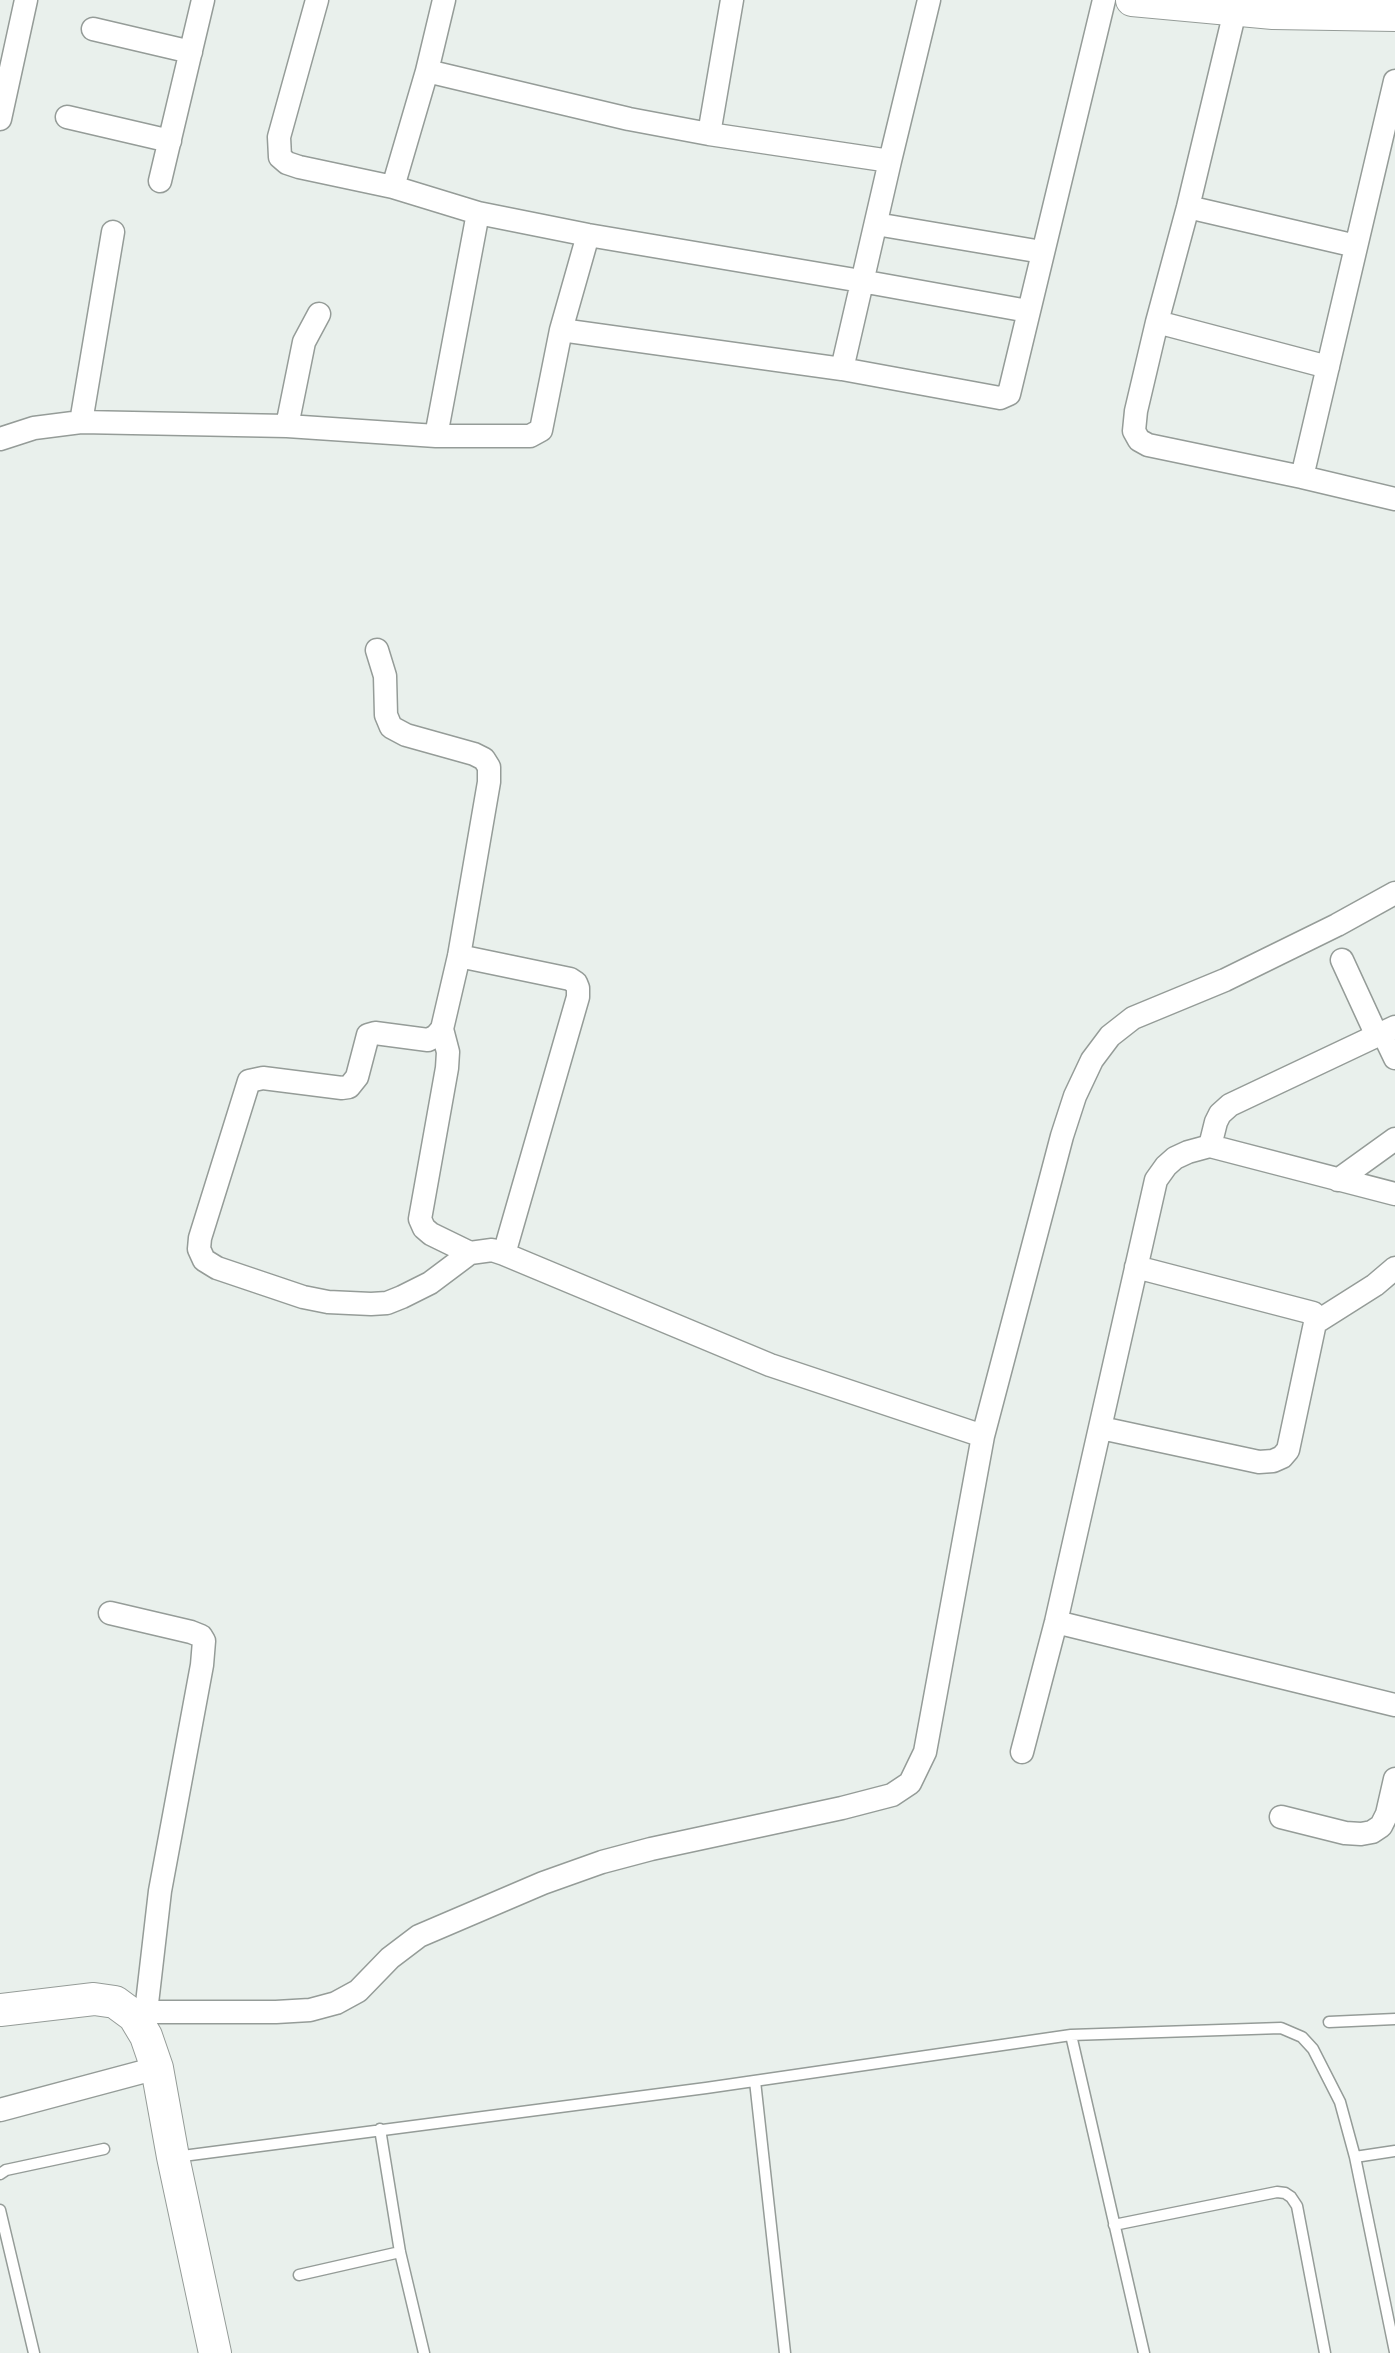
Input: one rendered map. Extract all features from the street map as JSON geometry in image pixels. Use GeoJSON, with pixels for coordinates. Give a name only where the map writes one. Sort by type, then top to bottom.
{"type":"FeatureCollection","features":[{"type":"Feature","properties":{"kind":"street"},"geometry":{"type":"LineString","coordinates":[[0,119],[26,0]]}},
{"type":"Feature","properties":{"kind":"street"},"geometry":{"type":"LineString","coordinates":[[160,181],[202,0]]}},
{"type":"Feature","properties":{"kind":"street"},"geometry":{"type":"LineString","coordinates":[[317,0],[279,137],[280,157],[287,163],[393,187],[478,213],[588,235],[861,280],[1028,311]]}},
{"type":"Feature","properties":{"kind":"street"},"geometry":{"type":"LineString","coordinates":[[393,187],[427,70],[444,0]]}},
{"type":"Feature","properties":{"kind":"street"},"geometry":{"type":"LineString","coordinates":[[708,134],[732,0]]}},
{"type":"Feature","properties":{"kind":"street"},"geometry":{"type":"LineString","coordinates":[[842,369],[861,280],[929,0]]}},
{"type":"Feature","properties":{"kind":"street"},"geometry":{"type":"LineString","coordinates":[[561,330],[842,369],[1000,398],[1006,396],[1012,391],[1028,311],[1104,0]]}},
{"type":"Feature","properties":{"kind":"street"},"geometry":{"type":"LineString","coordinates":[[1132,0],[1273,14],[1395,15]]}},
{"type":"Feature","properties":{"kind":"street"},"geometry":{"type":"LineString","coordinates":[[1235,10],[1188,207],[1157,322],[1134,422],[1134,431],[1139,440],[1148,445],[1302,477],[1395,500]]}},
{"type":"Feature","properties":{"kind":"street"},"geometry":{"type":"LineString","coordinates":[[93,29],[190,52]]}},
{"type":"Feature","properties":{"kind":"street"},"geometry":{"type":"LineString","coordinates":[[427,70],[582,109],[708,134],[890,161]]}},
{"type":"Feature","properties":{"kind":"street"},"geometry":{"type":"LineString","coordinates":[[1302,477],[1395,81]]}},
{"type":"Feature","properties":{"kind":"street"},"geometry":{"type":"LineString","coordinates":[[67,117],[170,141]]}},
{"type":"Feature","properties":{"kind":"street"},"geometry":{"type":"LineString","coordinates":[[1188,207],[1356,246]]}},
{"type":"Feature","properties":{"kind":"street"},"geometry":{"type":"LineString","coordinates":[[436,436],[478,213]]}},
{"type":"Feature","properties":{"kind":"street"},"geometry":{"type":"LineString","coordinates":[[876,224],[1042,252]]}},
{"type":"Feature","properties":{"kind":"street"},"geometry":{"type":"LineString","coordinates":[[81,422],[113,232]]}},
{"type":"Feature","properties":{"kind":"street"},"geometry":{"type":"LineString","coordinates":[[0,439],[34,428],[81,422],[287,426],[436,436],[530,436],[541,430],[561,330],[588,235]]}},
{"type":"Feature","properties":{"kind":"street"},"geometry":{"type":"LineString","coordinates":[[287,426],[304,342],[319,314]]}},
{"type":"Feature","properties":{"kind":"street"},"geometry":{"type":"LineString","coordinates":[[1157,322],[1328,367]]}},
{"type":"Feature","properties":{"kind":"street"},"geometry":{"type":"LineString","coordinates":[[377,650],[385,676],[386,715],[391,727],[406,735],[474,754],[484,759],[489,767],[489,782],[459,956],[442,1029],[428,1040],[375,1033],[368,1035],[357,1077],[349,1087],[263,1078],[249,1081],[200,1238],[199,1249],[204,1260],[217,1269],[303,1297],[328,1302],[371,1304],[387,1303],[402,1297],[430,1283],[470,1253],[492,1250],[770,1365],[983,1436]]}},
{"type":"Feature","properties":{"kind":"street"},"geometry":{"type":"LineString","coordinates":[[0,2110],[147,2036],[276,2012],[309,2010],[336,2002],[358,1991],[390,1958],[419,1936],[543,1883],[602,1862],[651,1849],[842,1808],[900,1791],[910,1783],[925,1752],[983,1436],[1062,1136],[1075,1096],[1092,1060],[1110,1036],[1133,1018],[1225,980],[1337,925],[1395,893]]}},
{"type":"Feature","properties":{"kind":"street"},"geometry":{"type":"LineString","coordinates":[[459,956],[570,979],[576,982],[578,988],[578,997],[504,1254]]}},
{"type":"Feature","properties":{"kind":"street"},"geometry":{"type":"LineString","coordinates":[[1342,960],[1385,1032],[1395,1058]]}},
{"type":"Feature","properties":{"kind":"street"},"geometry":{"type":"LineString","coordinates":[[442,1029],[448,1052],[447,1068],[420,1219],[424,1228],[431,1234],[470,1253]]}},
{"type":"Feature","properties":{"kind":"street"},"geometry":{"type":"LineString","coordinates":[[1210,1146],[1216,1122],[1220,1114],[1230,1105],[1385,1032]]}},
{"type":"Feature","properties":{"kind":"street"},"geometry":{"type":"LineString","coordinates":[[1338,1180],[1395,1139]]}},
{"type":"Feature","properties":{"kind":"street"},"geometry":{"type":"LineString","coordinates":[[1022,1752],[1056,1622],[1156,1180],[1175,1158],[1210,1146],[1395,1194]]}},
{"type":"Feature","properties":{"kind":"street"},"geometry":{"type":"LineString","coordinates":[[1101,1428],[1258,1462],[1274,1461],[1288,1450],[1315,1316],[1310,1311],[1136,1267]]}},
{"type":"Feature","properties":{"kind":"street"},"geometry":{"type":"LineString","coordinates":[[1315,1323],[1375,1285],[1395,1268]]}},
{"type":"Feature","properties":{"kind":"street"},"geometry":{"type":"LineString","coordinates":[[110,1613],[191,1632],[201,1636],[204,1641],[202,1665],[160,1891],[147,2036],[215,2353]]}},
{"type":"Feature","properties":{"kind":"street"},"geometry":{"type":"LineString","coordinates":[[1056,1622],[1395,1704]]}},
{"type":"Feature","properties":{"kind":"street"},"geometry":{"type":"LineString","coordinates":[[1281,1817],[1345,1833],[1372,1832],[1381,1826],[1387,1814],[1395,1779]]}},
{"type":"Feature","properties":{"kind":"street"},"geometry":{"type":"LineString","coordinates":[[0,2010],[94,1999],[115,2002],[147,2036]]}},
{"type":"Feature","properties":{"kind":"lane"},"geometry":{"type":"LineString","coordinates":[[1329,2022],[1395,2019]]}},
{"type":"Feature","properties":{"kind":"lane"},"geometry":{"type":"LineString","coordinates":[[173,2157],[755,2081],[1071,2035],[1281,2028],[1293,2031],[1313,2049],[1340,2102],[1355,2157],[1395,2352]]}},
{"type":"Feature","properties":{"kind":"lane"},"geometry":{"type":"LineString","coordinates":[[1071,2035],[1144,2353]]}},
{"type":"Feature","properties":{"kind":"lane"},"geometry":{"type":"LineString","coordinates":[[755,2081],[785,2353]]}},
{"type":"Feature","properties":{"kind":"lane"},"geometry":{"type":"LineString","coordinates":[[380,2129],[400,2252],[424,2353]]}},
{"type":"Feature","properties":{"kind":"lane"},"geometry":{"type":"LineString","coordinates":[[0,2174],[6,2170],[104,2150]]}},
{"type":"Feature","properties":{"kind":"lane"},"geometry":{"type":"LineString","coordinates":[[1355,2157],[1395,2151]]}},
{"type":"Feature","properties":{"kind":"lane"},"geometry":{"type":"LineString","coordinates":[[1114,2225],[1277,2192],[1285,2193],[1297,2206],[1325,2353]]}},
{"type":"Feature","properties":{"kind":"lane"},"geometry":{"type":"LineString","coordinates":[[0,2210],[34,2353]]}},
{"type":"Feature","properties":{"kind":"lane"},"geometry":{"type":"LineString","coordinates":[[299,2275],[400,2252]]}}]}
